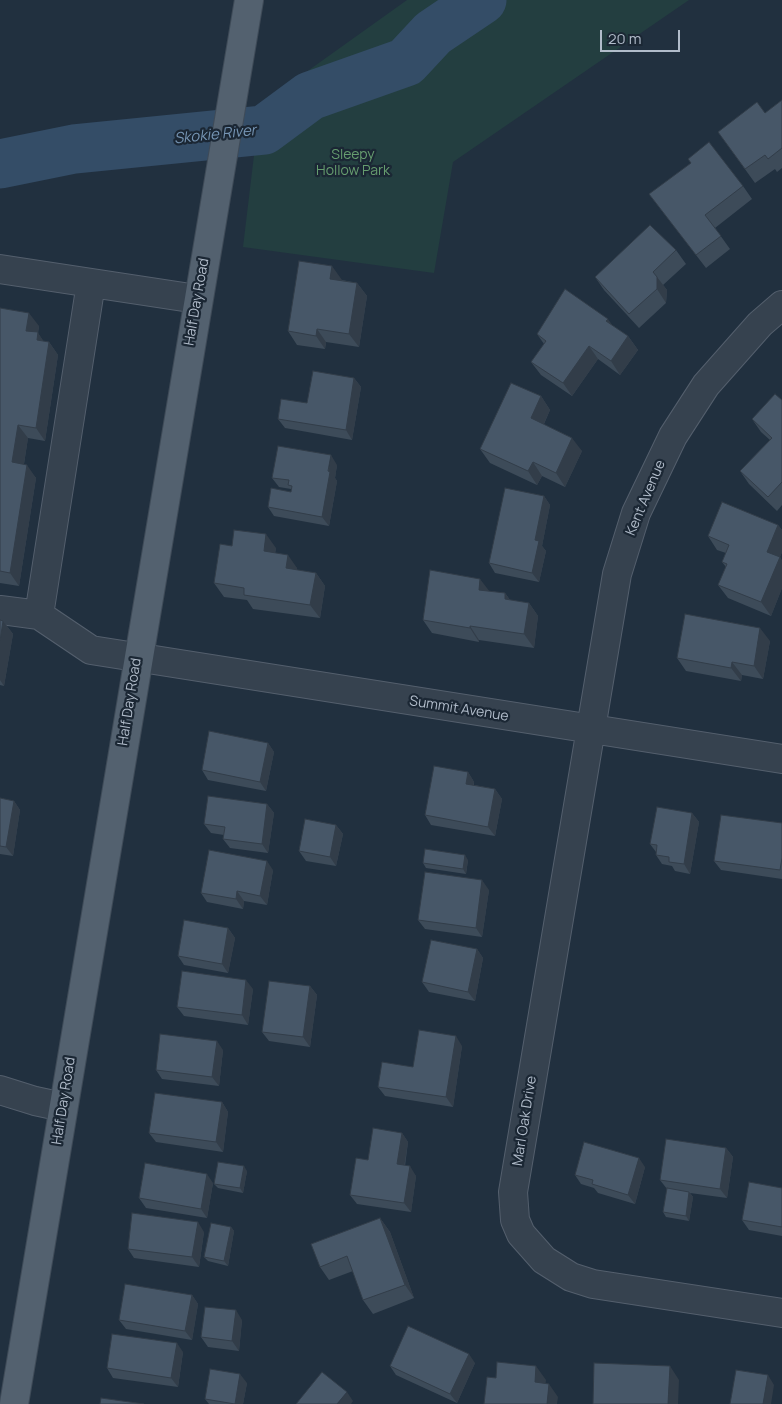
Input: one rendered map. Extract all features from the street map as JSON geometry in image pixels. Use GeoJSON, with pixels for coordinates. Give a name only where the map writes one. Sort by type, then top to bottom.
{"type":"FeatureCollection","features":[{"type":"Feature","properties":{"kind":"main road","name":"Half Day Road"},"geometry":{"type":"LineString","coordinates":[[14,1404],[197,299],[238,76],[249,0]]}},
{"type":"Feature","properties":{"kind":"street"},"geometry":{"type":"LineString","coordinates":[[0,269],[197,299]]}},
{"type":"Feature","properties":{"kind":"street"},"geometry":{"type":"LineString","coordinates":[[0,610],[39,615],[91,283]]}},
{"type":"Feature","properties":{"kind":"street","name":"Kent Avenue"},"geometry":{"type":"LineString","coordinates":[[590,730],[617,574],[636,513],[673,436],[706,385],[760,324],[782,305]]}},
{"type":"Feature","properties":{"kind":"street","name":"Summit Avenue"},"geometry":{"type":"LineString","coordinates":[[39,615],[91,650],[782,759]]}},
{"type":"Feature","properties":{"kind":"street","name":"Marl Oak Drive"},"geometry":{"type":"LineString","coordinates":[[590,730],[513,1192],[515,1220],[521,1234],[544,1260],[571,1277],[593,1284],[782,1313]]}},
{"type":"Feature","properties":{"kind":"street"},"geometry":{"type":"LineString","coordinates":[[0,1090],[35,1102],[63,1106]]}},
{"type":"Feature","properties":{"kind":"green space","name":"Sleepy Hollow Park"},"geometry":{"type":"Polygon","coordinates":[[[407,0],[689,0],[453,162],[434,273],[243,247],[260,105],[407,0]]]}},
{"type":"Feature","properties":{"kind":"building"},"geometry":{"type":"Polygon","coordinates":[[[782,100],[782,148],[768,159],[765,155],[745,169],[718,132],[757,102],[765,113],[782,100]]]}},
{"type":"Feature","properties":{"kind":"building"},"geometry":{"type":"Polygon","coordinates":[[[709,142],[743,186],[705,215],[721,236],[696,255],[649,194],[691,163],[688,159],[709,142]]]}},
{"type":"Feature","properties":{"kind":"building"},"geometry":{"type":"Polygon","coordinates":[[[650,225],[676,250],[653,272],[657,277],[657,289],[629,314],[595,277],[650,225]]]}},
{"type":"Feature","properties":{"kind":"building"},"geometry":{"type":"Polygon","coordinates":[[[299,261],[332,266],[330,279],[357,283],[349,334],[317,329],[316,336],[288,331],[299,261]]]}},
{"type":"Feature","properties":{"kind":"building"},"geometry":{"type":"Polygon","coordinates":[[[565,289],[608,319],[606,321],[628,336],[611,361],[589,346],[563,383],[531,362],[546,341],[537,334],[565,289]]]}},
{"type":"Feature","properties":{"kind":"building"},"geometry":{"type":"Polygon","coordinates":[[[0,308],[29,313],[26,331],[38,332],[37,340],[49,342],[36,428],[18,425],[12,462],[27,465],[10,573],[0,571],[0,308]]]}},
{"type":"Feature","properties":{"kind":"building"},"geometry":{"type":"Polygon","coordinates":[[[313,371],[354,378],[346,430],[278,419],[281,399],[307,403],[313,371]]]}},
{"type":"Feature","properties":{"kind":"building"},"geometry":{"type":"Polygon","coordinates":[[[511,383],[541,396],[531,418],[572,438],[556,473],[533,462],[528,471],[480,449],[511,383]]]}},
{"type":"Feature","properties":{"kind":"building"},"geometry":{"type":"Polygon","coordinates":[[[775,394],[782,400],[782,482],[768,497],[740,471],[772,438],[752,419],[775,394]]]}},
{"type":"Feature","properties":{"kind":"building"},"geometry":{"type":"Polygon","coordinates":[[[278,446],[331,455],[322,517],[268,507],[271,488],[291,492],[292,486],[288,485],[289,480],[272,478],[278,446]]]}},
{"type":"Feature","properties":{"kind":"building"},"geometry":{"type":"Polygon","coordinates":[[[505,488],[544,496],[535,540],[539,541],[532,573],[489,563],[505,488]]]}},
{"type":"Feature","properties":{"kind":"building"},"geometry":{"type":"Polygon","coordinates":[[[722,502],[778,525],[767,552],[780,557],[761,602],[718,585],[727,564],[722,562],[729,545],[708,536],[722,502]]]}},
{"type":"Feature","properties":{"kind":"building"},"geometry":{"type":"Polygon","coordinates":[[[234,530],[266,534],[264,551],[288,555],[286,568],[316,573],[310,605],[244,595],[244,588],[214,583],[220,544],[232,546],[234,530]]]}},
{"type":"Feature","properties":{"kind":"building"},"geometry":{"type":"Polygon","coordinates":[[[430,570],[480,579],[479,590],[505,593],[505,599],[529,603],[524,634],[423,620],[430,570]]]}},
{"type":"Feature","properties":{"kind":"building"},"geometry":{"type":"Polygon","coordinates":[[[685,614],[760,628],[754,666],[732,662],[731,668],[677,658],[685,614]]]}},
{"type":"Feature","properties":{"kind":"building"},"geometry":{"type":"Polygon","coordinates":[[[0,620],[3,621],[0,641],[0,620]]]}},
{"type":"Feature","properties":{"kind":"building"},"geometry":{"type":"Polygon","coordinates":[[[209,731],[268,743],[260,782],[202,770],[209,731]]]}},
{"type":"Feature","properties":{"kind":"building"},"geometry":{"type":"Polygon","coordinates":[[[434,766],[468,772],[466,784],[495,789],[488,827],[425,815],[434,766]]]}},
{"type":"Feature","properties":{"kind":"building"},"geometry":{"type":"Polygon","coordinates":[[[208,796],[267,804],[262,844],[223,839],[225,827],[204,824],[208,796]]]}},
{"type":"Feature","properties":{"kind":"building"},"geometry":{"type":"Polygon","coordinates":[[[0,798],[14,801],[6,847],[0,846],[0,798]]]}},
{"type":"Feature","properties":{"kind":"building"},"geometry":{"type":"Polygon","coordinates":[[[657,807],[692,813],[684,864],[669,862],[669,857],[656,855],[657,845],[650,844],[657,807]]]}},
{"type":"Feature","properties":{"kind":"building"},"geometry":{"type":"Polygon","coordinates":[[[721,815],[782,823],[780,870],[714,861],[721,815]]]}},
{"type":"Feature","properties":{"kind":"building"},"geometry":{"type":"Polygon","coordinates":[[[305,819],[336,825],[330,857],[299,851],[305,819]]]}},
{"type":"Feature","properties":{"kind":"building"},"geometry":{"type":"Polygon","coordinates":[[[425,849],[465,855],[463,869],[423,863],[425,849]]]}},
{"type":"Feature","properties":{"kind":"building"},"geometry":{"type":"Polygon","coordinates":[[[209,850],[267,861],[260,896],[237,891],[236,899],[201,893],[209,850]]]}},
{"type":"Feature","properties":{"kind":"building"},"geometry":{"type":"Polygon","coordinates":[[[425,872],[482,880],[476,928],[418,920],[425,872]]]}},
{"type":"Feature","properties":{"kind":"building"},"geometry":{"type":"Polygon","coordinates":[[[184,920],[228,928],[222,964],[178,956],[184,920]]]}},
{"type":"Feature","properties":{"kind":"building"},"geometry":{"type":"Polygon","coordinates":[[[431,940],[477,949],[468,992],[422,982],[431,940]]]}},
{"type":"Feature","properties":{"kind":"building"},"geometry":{"type":"Polygon","coordinates":[[[182,971],[246,980],[242,1015],[177,1007],[182,971]]]}},
{"type":"Feature","properties":{"kind":"building"},"geometry":{"type":"Polygon","coordinates":[[[269,981],[310,986],[303,1037],[262,1032],[269,981]]]}},
{"type":"Feature","properties":{"kind":"building"},"geometry":{"type":"Polygon","coordinates":[[[419,1030],[456,1036],[446,1097],[378,1087],[382,1062],[413,1067],[419,1030]]]}},
{"type":"Feature","properties":{"kind":"building"},"geometry":{"type":"Polygon","coordinates":[[[160,1034],[217,1041],[212,1077],[156,1070],[160,1034]]]}},
{"type":"Feature","properties":{"kind":"building"},"geometry":{"type":"Polygon","coordinates":[[[155,1093],[222,1102],[216,1142],[149,1133],[155,1093]]]}},
{"type":"Feature","properties":{"kind":"building"},"geometry":{"type":"Polygon","coordinates":[[[373,1128],[402,1133],[397,1164],[410,1166],[404,1203],[350,1195],[356,1158],[368,1160],[373,1128]]]}},
{"type":"Feature","properties":{"kind":"building"},"geometry":{"type":"Polygon","coordinates":[[[666,1139],[726,1148],[720,1189],[660,1180],[666,1139]]]}},
{"type":"Feature","properties":{"kind":"building"},"geometry":{"type":"Polygon","coordinates":[[[584,1142],[639,1158],[628,1195],[592,1184],[593,1180],[575,1175],[584,1142]]]}},
{"type":"Feature","properties":{"kind":"building"},"geometry":{"type":"Polygon","coordinates":[[[218,1162],[244,1166],[240,1188],[214,1184],[218,1162]]]}},
{"type":"Feature","properties":{"kind":"building"},"geometry":{"type":"Polygon","coordinates":[[[145,1163],[207,1174],[201,1209],[139,1198],[145,1163]]]}},
{"type":"Feature","properties":{"kind":"building"},"geometry":{"type":"Polygon","coordinates":[[[749,1182],[782,1188],[782,1227],[742,1220],[749,1182]]]}},
{"type":"Feature","properties":{"kind":"building"},"geometry":{"type":"Polygon","coordinates":[[[667,1188],[689,1192],[686,1216],[663,1212],[667,1188]]]}},
{"type":"Feature","properties":{"kind":"building"},"geometry":{"type":"Polygon","coordinates":[[[132,1213],[198,1222],[192,1257],[128,1249],[132,1213]]]}},
{"type":"Feature","properties":{"kind":"building"},"geometry":{"type":"Polygon","coordinates":[[[380,1218],[405,1285],[363,1300],[347,1256],[320,1267],[311,1244],[380,1218]]]}},
{"type":"Feature","properties":{"kind":"building"},"geometry":{"type":"Polygon","coordinates":[[[211,1223],[231,1227],[224,1261],[204,1257],[211,1223]]]}},
{"type":"Feature","properties":{"kind":"building"},"geometry":{"type":"Polygon","coordinates":[[[125,1284],[192,1295],[185,1331],[119,1320],[125,1284]]]}},
{"type":"Feature","properties":{"kind":"building"},"geometry":{"type":"Polygon","coordinates":[[[205,1307],[236,1310],[232,1341],[201,1337],[205,1307]]]}},
{"type":"Feature","properties":{"kind":"building"},"geometry":{"type":"Polygon","coordinates":[[[408,1326],[469,1354],[450,1394],[390,1366],[408,1326]]]}},
{"type":"Feature","properties":{"kind":"building"},"geometry":{"type":"Polygon","coordinates":[[[112,1334],[177,1343],[171,1378],[107,1368],[112,1334]]]}},
{"type":"Feature","properties":{"kind":"building"},"geometry":{"type":"Polygon","coordinates":[[[497,1362],[536,1366],[535,1382],[549,1384],[547,1404],[484,1404],[487,1377],[496,1378],[497,1362]]]}},
{"type":"Feature","properties":{"kind":"building"},"geometry":{"type":"Polygon","coordinates":[[[594,1363],[670,1366],[668,1404],[593,1404],[594,1363]]]}},
{"type":"Feature","properties":{"kind":"building"},"geometry":{"type":"Polygon","coordinates":[[[210,1369],[240,1374],[235,1404],[205,1399],[210,1369]]]}},
{"type":"Feature","properties":{"kind":"building"},"geometry":{"type":"Polygon","coordinates":[[[736,1370],[768,1375],[763,1404],[730,1404],[736,1370]]]}},
{"type":"Feature","properties":{"kind":"building"},"geometry":{"type":"Polygon","coordinates":[[[322,1372],[347,1392],[337,1404],[296,1404],[322,1372]]]}},
{"type":"Feature","properties":{"kind":"building"},"geometry":{"type":"Polygon","coordinates":[[[101,1398],[144,1404],[100,1404],[101,1398]]]}},
{"type":"Feature","properties":{"kind":"waterway","name":"Skokie River"},"geometry":{"type":"LineString","coordinates":[[0,164],[74,149],[264,130],[310,96],[406,62],[433,33],[482,0]]}}]}
